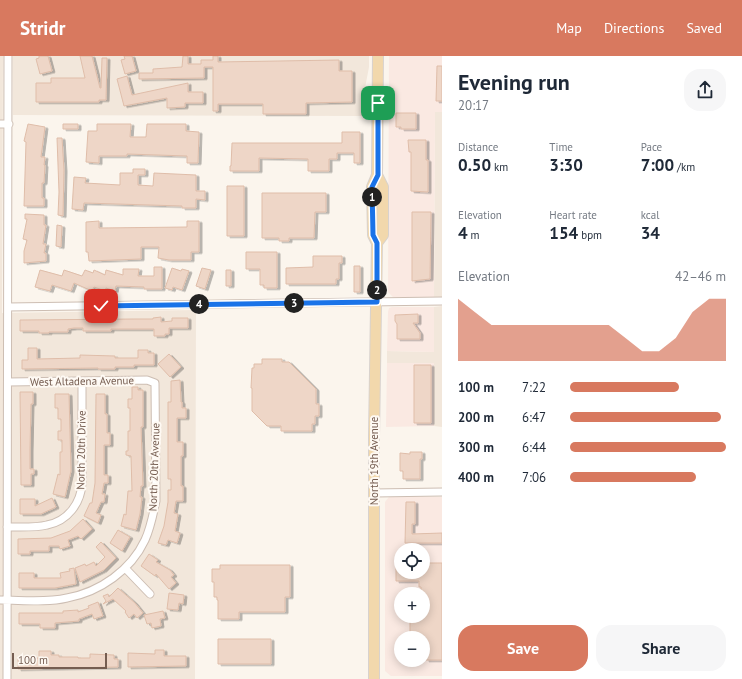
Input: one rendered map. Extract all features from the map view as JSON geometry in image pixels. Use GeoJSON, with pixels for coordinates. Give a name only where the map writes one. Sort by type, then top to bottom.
{"type":"FeatureCollection","features":[{"type":"Feature","properties":{"kind":"main road","name":"North 19th Avenue"},"geometry":{"type":"LineString","coordinates":[[374,679],[374,493],[377,243],[383,235],[383,187],[378,175],[378,56]]}},
{"type":"Feature","properties":{"kind":"street"},"geometry":{"type":"LineString","coordinates":[[7,679],[3,600],[7,527],[8,307],[4,267],[8,195],[8,56]]}},
{"type":"Feature","properties":{"kind":"street"},"geometry":{"type":"LineString","coordinates":[[0,124],[8,124]]}},
{"type":"Feature","properties":{"kind":"street"},"geometry":{"type":"LineString","coordinates":[[0,195],[8,195]]}},
{"type":"Feature","properties":{"kind":"street"},"geometry":{"type":"LineString","coordinates":[[8,307],[442,301]]}},
{"type":"Feature","properties":{"kind":"street","name":"West Altadena Avenue"},"geometry":{"type":"LineString","coordinates":[[8,382],[147,380],[155,383]]}},
{"type":"Feature","properties":{"kind":"street","name":"North 20th Drive"},"geometry":{"type":"LineString","coordinates":[[7,527],[48,525],[67,516],[76,504],[82,492],[82,381]]}},
{"type":"Feature","properties":{"kind":"street","name":"North 20th Avenue"},"geometry":{"type":"LineString","coordinates":[[3,600],[54,600],[78,596],[110,581],[125,568],[135,556],[145,540],[153,518],[156,501],[155,383]]}},
{"type":"Feature","properties":{"kind":"street"},"geometry":{"type":"LineString","coordinates":[[374,493],[442,492]]}},
{"type":"Feature","properties":{"kind":"street"},"geometry":{"type":"LineString","coordinates":[[125,568],[150,594]]}},
{"type":"Feature","properties":{"kind":"shaded area"},"geometry":{"type":"Polygon","coordinates":[[[0,56],[3,56],[2,313],[196,310],[195,679],[0,679],[0,56]]]}},
{"type":"Feature","properties":{"kind":"shaded area"},"geometry":{"type":"Polygon","coordinates":[[[13,56],[369,56],[369,67],[365,88],[368,116],[13,115],[13,56]]]}},
{"type":"Feature","properties":{"kind":"shaded area"},"geometry":{"type":"Polygon","coordinates":[[[389,56],[442,56],[442,112],[435,112],[434,297],[393,297],[388,292],[389,56]]]}},
{"type":"Feature","properties":{"kind":"shaded area"},"geometry":{"type":"Polygon","coordinates":[[[435,112],[442,112],[442,297],[434,297],[435,112]]]}},
{"type":"Feature","properties":{"kind":"shaded area"},"geometry":{"type":"Polygon","coordinates":[[[442,306],[442,427],[434,426],[434,363],[387,363],[387,351],[434,352],[434,307],[442,306]]]}},
{"type":"Feature","properties":{"kind":"shaded area"},"geometry":{"type":"Polygon","coordinates":[[[434,307],[434,352],[387,351],[388,312],[389,308],[434,307]]]}},
{"type":"Feature","properties":{"kind":"shaded area"},"geometry":{"type":"Polygon","coordinates":[[[387,363],[434,363],[434,426],[386,427],[387,363]]]}},
{"type":"Feature","properties":{"kind":"shaded area"},"geometry":{"type":"Polygon","coordinates":[[[389,497],[442,497],[442,676],[391,676],[385,671],[385,502],[389,497]]]}},
{"type":"Feature","properties":{"kind":"building"},"geometry":{"type":"Polygon","coordinates":[[[39,56],[48,56],[52,71],[40,74],[36,59],[39,58],[39,56]]]}},
{"type":"Feature","properties":{"kind":"building"},"geometry":{"type":"Polygon","coordinates":[[[80,56],[92,56],[100,88],[102,58],[107,58],[106,100],[99,100],[99,102],[36,102],[36,83],[51,83],[51,78],[85,78],[80,56]]]}},
{"type":"Feature","properties":{"kind":"building"},"geometry":{"type":"Polygon","coordinates":[[[124,56],[132,56],[136,71],[125,74],[121,60],[125,59],[124,56]]]}},
{"type":"Feature","properties":{"kind":"building"},"geometry":{"type":"Polygon","coordinates":[[[183,56],[188,56],[188,64],[201,64],[201,60],[213,60],[213,56],[218,56],[218,62],[339,60],[339,71],[352,71],[352,102],[306,103],[306,114],[263,114],[263,104],[218,104],[218,111],[213,111],[213,67],[204,67],[204,78],[139,79],[139,73],[153,73],[153,69],[182,67],[183,56]]]}},
{"type":"Feature","properties":{"kind":"building"},"geometry":{"type":"Polygon","coordinates":[[[437,66],[442,66],[442,101],[436,101],[437,66]]]}},
{"type":"Feature","properties":{"kind":"building"},"geometry":{"type":"Polygon","coordinates":[[[127,76],[132,95],[188,83],[188,92],[203,92],[203,103],[185,103],[185,107],[167,108],[167,98],[124,106],[117,79],[127,76]]]}},
{"type":"Feature","properties":{"kind":"building"},"geometry":{"type":"Polygon","coordinates":[[[396,113],[416,113],[416,129],[401,129],[401,127],[396,127],[396,113]]]}},
{"type":"Feature","properties":{"kind":"building"},"geometry":{"type":"Polygon","coordinates":[[[28,124],[45,127],[41,157],[45,157],[44,183],[42,183],[42,198],[44,198],[44,206],[24,206],[26,142],[24,141],[28,124]]]}},
{"type":"Feature","properties":{"kind":"building"},"geometry":{"type":"Polygon","coordinates":[[[63,124],[78,124],[78,129],[63,129],[63,124]]]}},
{"type":"Feature","properties":{"kind":"building"},"geometry":{"type":"Polygon","coordinates":[[[97,124],[131,124],[130,137],[146,137],[147,124],[186,124],[186,131],[199,132],[198,163],[187,163],[187,156],[127,154],[127,156],[99,156],[99,163],[86,162],[88,131],[97,131],[97,124]]]}},
{"type":"Feature","properties":{"kind":"building"},"geometry":{"type":"Polygon","coordinates":[[[342,132],[360,132],[360,163],[354,163],[354,153],[337,153],[337,159],[329,159],[329,171],[308,171],[308,159],[259,158],[259,171],[230,171],[232,143],[342,143],[342,132]]]}},
{"type":"Feature","properties":{"kind":"building"},"geometry":{"type":"Polygon","coordinates":[[[57,138],[62,138],[64,170],[63,216],[58,215],[59,192],[57,138]]]}},
{"type":"Feature","properties":{"kind":"building"},"geometry":{"type":"Polygon","coordinates":[[[408,140],[426,140],[426,160],[428,160],[428,192],[411,191],[411,152],[409,152],[408,140]]]}},
{"type":"Feature","properties":{"kind":"building"},"geometry":{"type":"Polygon","coordinates":[[[133,169],[145,169],[145,175],[138,175],[138,185],[153,186],[154,173],[196,175],[196,191],[205,191],[205,200],[196,199],[196,208],[182,208],[182,206],[84,203],[83,210],[72,209],[74,177],[86,178],[85,183],[120,185],[120,173],[133,173],[133,169]]]}},
{"type":"Feature","properties":{"kind":"building"},"geometry":{"type":"Polygon","coordinates":[[[227,186],[244,186],[244,236],[227,236],[227,186]]]}},
{"type":"Feature","properties":{"kind":"building"},"geometry":{"type":"Polygon","coordinates":[[[262,193],[326,193],[326,212],[315,212],[314,238],[289,238],[289,241],[279,241],[279,238],[262,238],[262,193]]]}},
{"type":"Feature","properties":{"kind":"building"},"geometry":{"type":"Polygon","coordinates":[[[412,212],[431,212],[430,279],[412,281],[412,212]]]}},
{"type":"Feature","properties":{"kind":"building"},"geometry":{"type":"Polygon","coordinates":[[[25,214],[44,215],[44,225],[46,225],[43,244],[46,244],[44,253],[46,253],[46,261],[24,263],[24,251],[27,240],[23,239],[27,219],[25,219],[25,214]]]}},
{"type":"Feature","properties":{"kind":"building"},"geometry":{"type":"Polygon","coordinates":[[[99,221],[99,228],[187,227],[187,221],[199,221],[199,252],[191,252],[191,260],[169,260],[158,258],[159,247],[141,247],[141,259],[89,261],[88,252],[86,252],[86,222],[99,221]]]}},
{"type":"Feature","properties":{"kind":"building"},"geometry":{"type":"Polygon","coordinates":[[[57,225],[62,226],[61,247],[56,246],[57,225]]]}},
{"type":"Feature","properties":{"kind":"building"},"geometry":{"type":"Polygon","coordinates":[[[246,252],[277,252],[277,288],[264,288],[264,285],[260,285],[260,269],[246,269],[246,252]]]}},
{"type":"Feature","properties":{"kind":"building"},"geometry":{"type":"Polygon","coordinates":[[[313,256],[342,256],[342,263],[339,263],[339,279],[336,279],[336,284],[286,284],[286,268],[313,267],[313,256]]]}},
{"type":"Feature","properties":{"kind":"building"},"geometry":{"type":"Polygon","coordinates":[[[354,266],[360,266],[360,292],[354,292],[354,266]]]}},
{"type":"Feature","properties":{"kind":"building"},"geometry":{"type":"Polygon","coordinates":[[[154,267],[162,267],[162,289],[116,286],[115,291],[106,288],[105,291],[94,287],[92,291],[74,283],[71,291],[52,285],[50,291],[35,287],[40,270],[62,276],[64,270],[82,276],[85,270],[93,273],[94,270],[105,275],[106,270],[123,275],[123,269],[139,269],[138,276],[154,276],[154,267]]]}},
{"type":"Feature","properties":{"kind":"building"},"geometry":{"type":"Polygon","coordinates":[[[172,268],[181,271],[182,269],[189,271],[182,290],[173,287],[172,290],[165,288],[172,268]]]}},
{"type":"Feature","properties":{"kind":"building"},"geometry":{"type":"Polygon","coordinates":[[[202,268],[211,270],[205,289],[196,286],[202,268]]]}},
{"type":"Feature","properties":{"kind":"building"},"geometry":{"type":"Polygon","coordinates":[[[226,270],[231,270],[231,286],[226,286],[226,270]]]}},
{"type":"Feature","properties":{"kind":"building"},"geometry":{"type":"Polygon","coordinates":[[[418,314],[418,323],[413,323],[420,333],[420,339],[397,339],[397,324],[395,321],[395,315],[418,314]]]}},
{"type":"Feature","properties":{"kind":"building"},"geometry":{"type":"Polygon","coordinates":[[[161,317],[161,322],[172,321],[172,318],[188,318],[188,328],[169,328],[169,334],[165,334],[165,336],[154,336],[154,329],[111,329],[111,331],[83,331],[83,328],[74,328],[68,329],[68,332],[49,333],[39,333],[39,331],[20,331],[20,320],[153,319],[161,317]]]}},
{"type":"Feature","properties":{"kind":"building"},"geometry":{"type":"Polygon","coordinates":[[[28,348],[37,348],[37,359],[80,358],[80,355],[138,358],[138,350],[148,350],[148,353],[154,353],[154,365],[134,365],[134,367],[115,367],[115,369],[22,369],[22,360],[28,360],[28,348]]]}},
{"type":"Feature","properties":{"kind":"building"},"geometry":{"type":"Polygon","coordinates":[[[169,354],[181,367],[170,377],[158,364],[169,354]]]}},
{"type":"Feature","properties":{"kind":"building"},"geometry":{"type":"Polygon","coordinates":[[[262,359],[282,359],[282,362],[289,362],[316,389],[316,404],[319,404],[319,416],[315,416],[315,424],[312,424],[312,431],[281,431],[281,426],[267,426],[252,411],[252,368],[254,368],[254,364],[262,364],[262,359]]]}},
{"type":"Feature","properties":{"kind":"building"},"geometry":{"type":"Polygon","coordinates":[[[414,365],[431,365],[431,423],[414,423],[414,365]]]}},
{"type":"Feature","properties":{"kind":"building"},"geometry":{"type":"Polygon","coordinates":[[[180,380],[182,408],[186,408],[186,418],[177,418],[177,442],[183,442],[183,456],[181,456],[181,486],[183,486],[183,501],[176,501],[174,513],[178,514],[175,531],[180,533],[177,543],[168,540],[166,545],[158,543],[164,526],[168,502],[168,490],[171,490],[171,479],[168,479],[168,402],[171,402],[171,381],[180,380]]]}},
{"type":"Feature","properties":{"kind":"building"},"geometry":{"type":"Polygon","coordinates":[[[132,387],[138,387],[138,390],[143,390],[143,427],[141,427],[143,486],[141,486],[140,497],[142,497],[136,530],[121,526],[124,514],[126,515],[128,491],[132,491],[131,456],[126,455],[126,451],[128,451],[128,431],[130,431],[130,408],[128,408],[128,399],[132,399],[132,387]]]}},
{"type":"Feature","properties":{"kind":"building"},"geometry":{"type":"Polygon","coordinates":[[[20,392],[33,392],[33,404],[31,404],[30,469],[34,469],[34,474],[31,474],[31,485],[21,485],[20,392]]]}},
{"type":"Feature","properties":{"kind":"building"},"geometry":{"type":"Polygon","coordinates":[[[55,394],[69,394],[71,471],[65,497],[53,494],[58,474],[60,475],[60,452],[62,452],[62,440],[58,440],[58,431],[61,431],[61,419],[58,419],[58,408],[55,408],[55,394]]]}},
{"type":"Feature","properties":{"kind":"building"},"geometry":{"type":"Polygon","coordinates":[[[96,394],[105,394],[107,433],[110,433],[110,445],[104,445],[104,475],[108,475],[108,483],[104,483],[102,494],[105,494],[104,502],[101,502],[96,513],[101,515],[98,523],[84,516],[90,503],[92,503],[95,483],[96,394]]]}},
{"type":"Feature","properties":{"kind":"building"},"geometry":{"type":"Polygon","coordinates":[[[410,452],[422,452],[422,459],[420,459],[420,479],[403,479],[403,471],[400,471],[400,453],[410,454],[410,452]]]}},
{"type":"Feature","properties":{"kind":"building"},"geometry":{"type":"Polygon","coordinates":[[[52,498],[56,507],[41,514],[20,514],[20,499],[35,499],[35,506],[52,498]]]}},
{"type":"Feature","properties":{"kind":"building"},"geometry":{"type":"Polygon","coordinates":[[[406,502],[415,502],[415,524],[412,524],[412,534],[442,533],[442,543],[405,543],[406,502]]]}},
{"type":"Feature","properties":{"kind":"building"},"geometry":{"type":"Polygon","coordinates":[[[83,519],[92,529],[81,539],[78,536],[68,540],[70,546],[60,549],[59,546],[49,546],[49,551],[30,551],[30,554],[18,554],[18,539],[51,538],[70,531],[83,519]]]}},
{"type":"Feature","properties":{"kind":"building"},"geometry":{"type":"Polygon","coordinates":[[[118,530],[130,537],[122,551],[110,543],[118,530]]]}},
{"type":"Feature","properties":{"kind":"building"},"geometry":{"type":"Polygon","coordinates":[[[101,542],[116,558],[104,570],[80,582],[75,568],[85,564],[86,566],[94,562],[96,566],[105,557],[96,547],[101,542]]]}},
{"type":"Feature","properties":{"kind":"building"},"geometry":{"type":"Polygon","coordinates":[[[149,554],[158,560],[156,562],[170,570],[174,575],[171,577],[176,583],[169,589],[156,574],[155,576],[141,566],[149,554]]]}},
{"type":"Feature","properties":{"kind":"building"},"geometry":{"type":"Polygon","coordinates":[[[430,563],[442,563],[442,660],[430,660],[430,631],[410,631],[410,623],[430,623],[430,587],[419,587],[419,581],[396,581],[396,579],[430,579],[430,563]]]}},
{"type":"Feature","properties":{"kind":"building"},"geometry":{"type":"Polygon","coordinates":[[[220,565],[290,565],[290,597],[285,597],[285,612],[239,612],[239,619],[218,619],[218,600],[217,597],[214,597],[212,569],[220,569],[220,565]]]}},
{"type":"Feature","properties":{"kind":"building"},"geometry":{"type":"Polygon","coordinates":[[[74,568],[76,584],[55,588],[19,588],[19,573],[34,573],[34,578],[61,578],[60,573],[70,571],[69,569],[74,568]]]}},
{"type":"Feature","properties":{"kind":"building"},"geometry":{"type":"Polygon","coordinates":[[[118,588],[135,603],[143,613],[137,618],[134,614],[129,618],[125,612],[126,611],[113,599],[103,604],[106,601],[103,596],[108,594],[109,597],[118,588]]]}},
{"type":"Feature","properties":{"kind":"building"},"geometry":{"type":"Polygon","coordinates":[[[169,593],[184,595],[183,604],[179,603],[178,610],[167,609],[169,593]]]}},
{"type":"Feature","properties":{"kind":"building"},"geometry":{"type":"Polygon","coordinates":[[[98,602],[103,616],[94,619],[92,614],[79,619],[79,621],[55,623],[55,628],[40,628],[40,624],[19,624],[19,613],[63,613],[63,611],[78,610],[78,612],[89,608],[88,606],[98,602]]]}},
{"type":"Feature","properties":{"kind":"building"},"geometry":{"type":"Polygon","coordinates":[[[163,611],[165,618],[160,619],[161,626],[152,628],[151,623],[147,624],[144,615],[163,611]]]}},
{"type":"Feature","properties":{"kind":"building"},"geometry":{"type":"Polygon","coordinates":[[[218,639],[271,639],[271,664],[218,664],[218,639]]]}},
{"type":"Feature","properties":{"kind":"building"},"geometry":{"type":"Polygon","coordinates":[[[155,650],[164,650],[164,656],[186,656],[186,666],[128,667],[128,653],[155,654],[155,650]]]}},
{"type":"Feature","properties":{"kind":"building"},"geometry":{"type":"Polygon","coordinates":[[[39,651],[51,651],[51,655],[59,655],[59,657],[90,658],[90,654],[114,655],[114,659],[118,659],[118,667],[18,669],[18,658],[39,658],[39,651]]]}},
{"type":"Feature","properties":{"kind":"route"},"geometry":{"type":"LineString","coordinates":[[101,306],[377,302],[377,243],[373,235],[372,187],[378,175],[378,103]]}}]}
